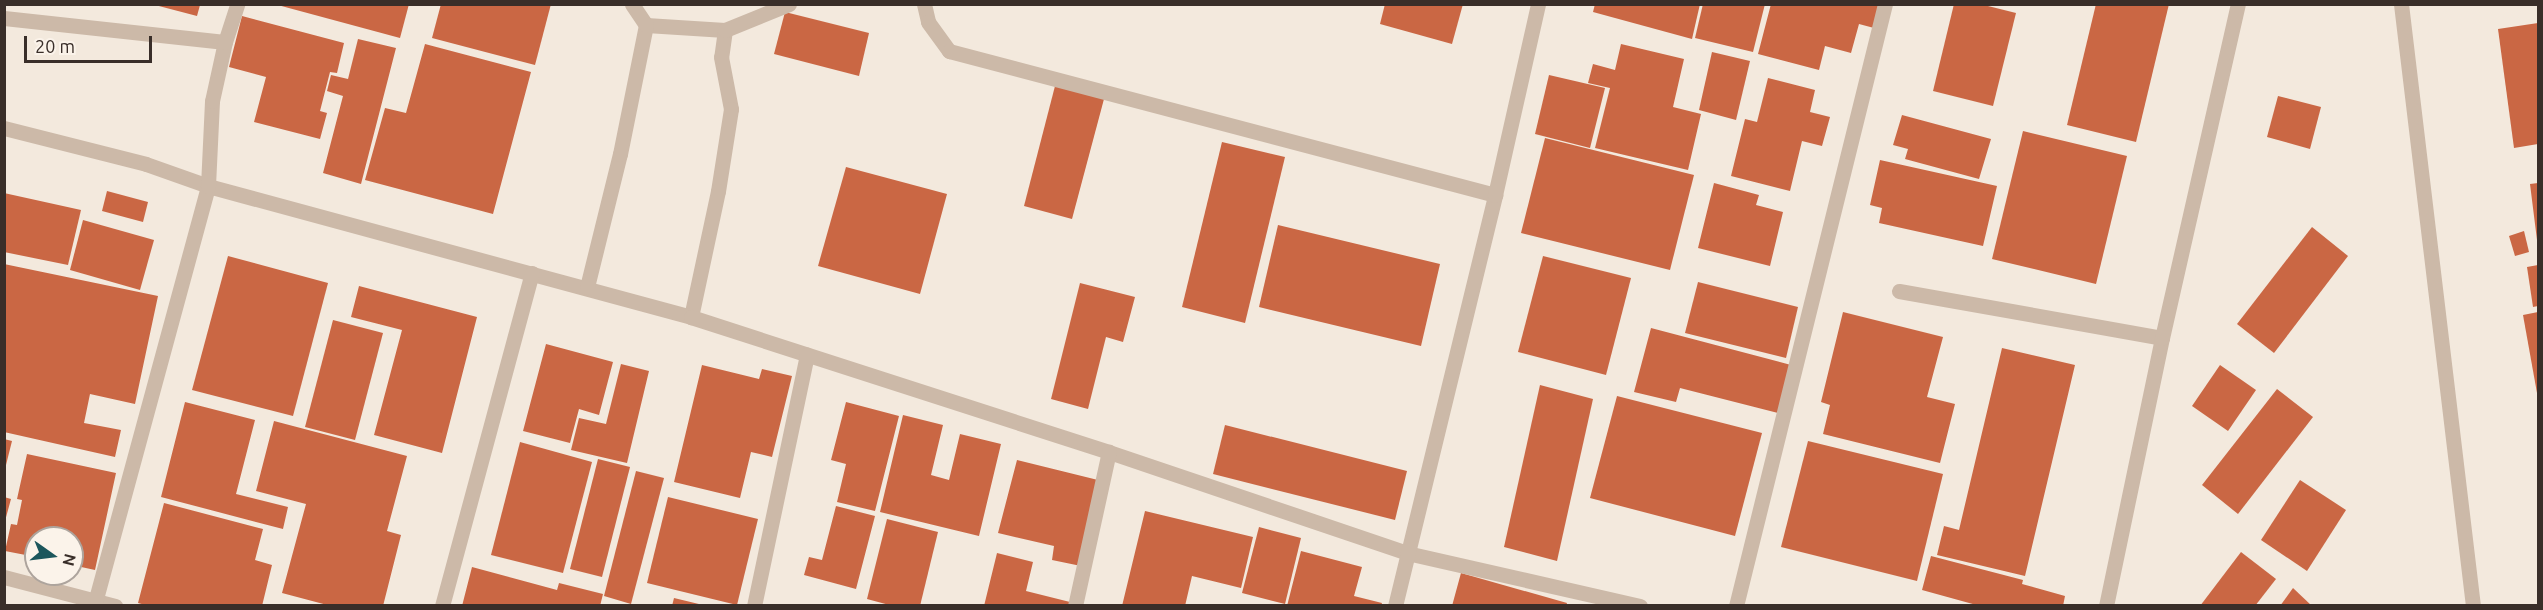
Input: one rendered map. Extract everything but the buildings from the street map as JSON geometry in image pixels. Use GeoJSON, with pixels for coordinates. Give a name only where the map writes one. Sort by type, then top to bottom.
{"type":"FeatureCollection","features":[{"type":"Feature","properties":{"kind":"street"},"geometry":{"type":"LineString","coordinates":[[94,603],[208,186],[212,101],[225,42],[237,4]]}},
{"type":"Feature","properties":{"kind":"street"},"geometry":{"type":"LineString","coordinates":[[587,287],[620,154],[646,25],[632,4]]}},
{"type":"Feature","properties":{"kind":"street"},"geometry":{"type":"LineString","coordinates":[[646,25],[725,30],[789,4]]}},
{"type":"Feature","properties":{"kind":"street"},"geometry":{"type":"LineString","coordinates":[[924,4],[928,22],[949,51],[1495,195]]}},
{"type":"Feature","properties":{"kind":"street"},"geometry":{"type":"LineString","coordinates":[[1395,606],[1495,195],[1538,4]]}},
{"type":"Feature","properties":{"kind":"street"},"geometry":{"type":"LineString","coordinates":[[1736,606],[1885,4]]}},
{"type":"Feature","properties":{"kind":"street"},"geometry":{"type":"LineString","coordinates":[[2106,606],[2162,338],[2238,4]]}},
{"type":"Feature","properties":{"kind":"street"},"geometry":{"type":"LineString","coordinates":[[2401,4],[2473,606]]}},
{"type":"Feature","properties":{"kind":"street"},"geometry":{"type":"LineString","coordinates":[[4,18],[225,42]]}},
{"type":"Feature","properties":{"kind":"street"},"geometry":{"type":"LineString","coordinates":[[691,317],[718,191],[731,109],[721,57],[725,30]]}},
{"type":"Feature","properties":{"kind":"street"},"geometry":{"type":"LineString","coordinates":[[4,128],[146,164],[208,186],[691,317],[1109,452],[1407,553],[1640,606]]}},
{"type":"Feature","properties":{"kind":"street"},"geometry":{"type":"LineString","coordinates":[[442,606],[532,273]]}},
{"type":"Feature","properties":{"kind":"street"},"geometry":{"type":"LineString","coordinates":[[1899,291],[2162,338]]}},
{"type":"Feature","properties":{"kind":"street"},"geometry":{"type":"LineString","coordinates":[[754,606],[807,355]]}},
{"type":"Feature","properties":{"kind":"street"},"geometry":{"type":"LineString","coordinates":[[1075,606],[1109,452]]}},
{"type":"Feature","properties":{"kind":"street"},"geometry":{"type":"LineString","coordinates":[[4,577],[94,603],[115,606]]}}]}
